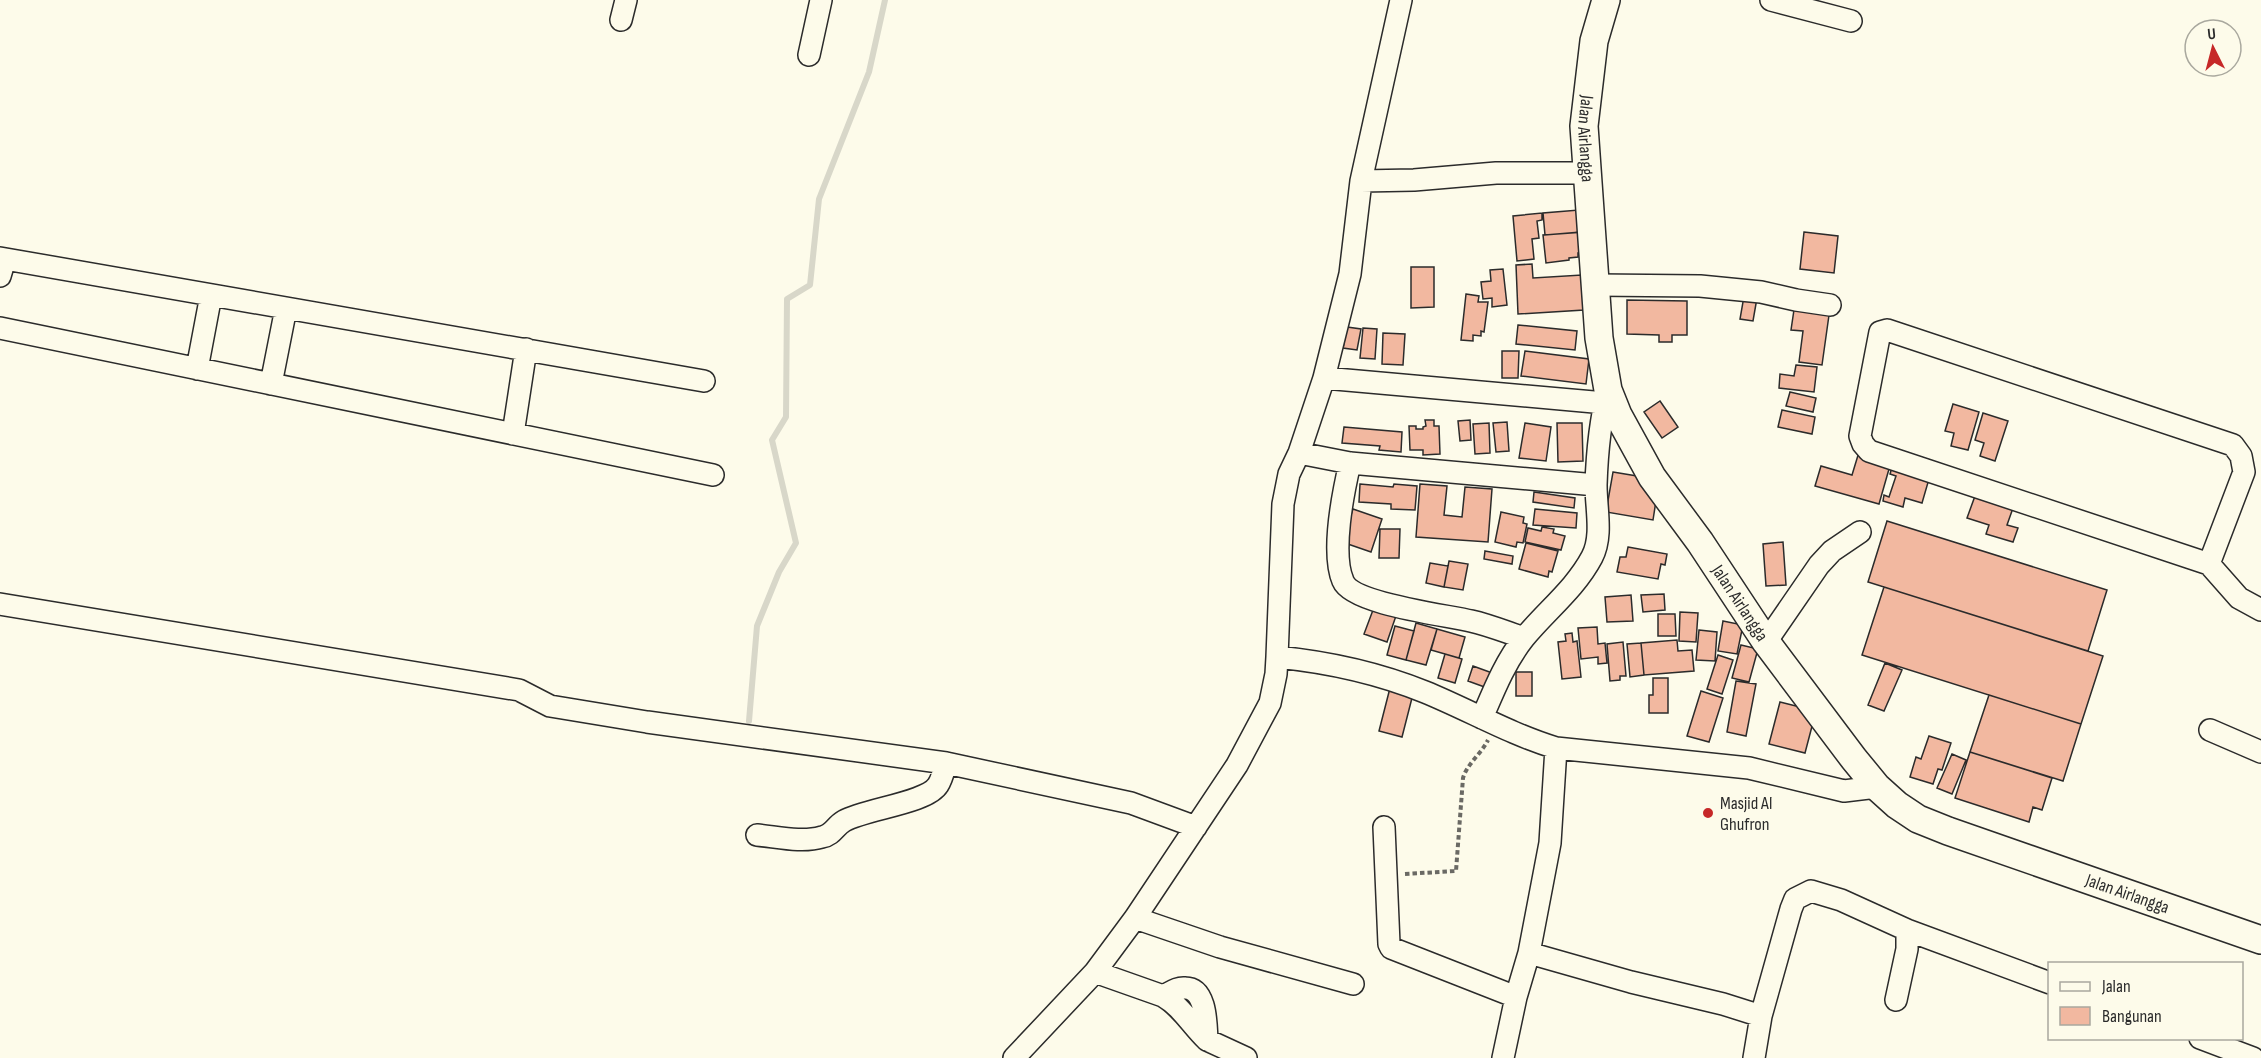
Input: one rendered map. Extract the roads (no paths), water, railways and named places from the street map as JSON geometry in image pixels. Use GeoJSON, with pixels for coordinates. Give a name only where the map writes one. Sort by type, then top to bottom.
{"type":"FeatureCollection","features":[{"type":"Feature","properties":{"kind":"main road","name":"Jalan Airlangga"},"geometry":{"type":"LineString","coordinates":[[1606,0],[1594,41],[1584,126],[1599,338],[1607,397],[1652,477],[1700,542],[1766,642],[1813,707],[1877,787],[1917,819],[2261,940]]}},
{"type":"Feature","properties":{"kind":"street"},"geometry":{"type":"LineString","coordinates":[[809,55],[821,0]]}},
{"type":"Feature","properties":{"kind":"street"},"geometry":{"type":"LineString","coordinates":[[1014,1058],[1095,972],[1135,918],[1238,765],[1270,703],[1276,674],[1283,504],[1289,474],[1299,453],[1324,378],[1350,274],[1362,181],[1401,0]]}},
{"type":"Feature","properties":{"kind":"street"},"geometry":{"type":"LineString","coordinates":[[1772,0],[1851,21]]}},
{"type":"Feature","properties":{"kind":"street"},"geometry":{"type":"LineString","coordinates":[[1362,181],[1413,180],[1496,173],[1587,173]]}},
{"type":"Feature","properties":{"kind":"street"},"geometry":{"type":"LineString","coordinates":[[2,264],[211,295],[704,381]]}},
{"type":"Feature","properties":{"kind":"street"},"geometry":{"type":"LineString","coordinates":[[1596,285],[1700,286],[1761,292],[1830,305]]}},
{"type":"Feature","properties":{"kind":"street"},"geometry":{"type":"LineString","coordinates":[[197,369],[211,295]]}},
{"type":"Feature","properties":{"kind":"street"},"geometry":{"type":"LineString","coordinates":[[271,384],[286,308]]}},
{"type":"Feature","properties":{"kind":"street"},"geometry":{"type":"LineString","coordinates":[[0,328],[713,475]]}},
{"type":"Feature","properties":{"kind":"street"},"geometry":{"type":"LineString","coordinates":[[2209,564],[2244,472],[2241,456],[2233,445],[1887,330],[1880,332],[1860,436],[1869,451],[2209,564],[2239,598],[2261,610]]}},
{"type":"Feature","properties":{"kind":"street"},"geometry":{"type":"LineString","coordinates":[[513,434],[526,350]]}},
{"type":"Feature","properties":{"kind":"street"},"geometry":{"type":"LineString","coordinates":[[1324,378],[1607,397],[1596,485],[1598,540],[1592,557],[1564,596],[1524,638],[1504,668],[1490,721]]}},
{"type":"Feature","properties":{"kind":"street"},"geometry":{"type":"LineString","coordinates":[[1299,453],[1350,464],[1596,485]]}},
{"type":"Feature","properties":{"kind":"street"},"geometry":{"type":"LineString","coordinates":[[1350,464],[1340,508],[1339,545],[1340,573],[1343,583],[1349,590],[1370,600],[1473,621],[1524,638]]}},
{"type":"Feature","properties":{"kind":"street"},"geometry":{"type":"LineString","coordinates":[[1766,642],[1819,565],[1832,551],[1860,532]]}},
{"type":"Feature","properties":{"kind":"street"},"geometry":{"type":"LineString","coordinates":[[0,604],[519,690],[550,706],[626,719],[946,763],[1131,803],[1196,827]]}},
{"type":"Feature","properties":{"kind":"street"},"geometry":{"type":"LineString","coordinates":[[1277,657],[1320,662],[1366,673],[1424,692],[1534,741],[1556,748],[1749,768],[1844,790],[1877,787]]}},
{"type":"Feature","properties":{"kind":"street"},"geometry":{"type":"LineString","coordinates":[[2210,730],[2261,752]]}},
{"type":"Feature","properties":{"kind":"street"},"geometry":{"type":"LineString","coordinates":[[1503,1058],[1516,997],[1529,953],[1550,843],[1556,748]]}},
{"type":"Feature","properties":{"kind":"street"},"geometry":{"type":"LineString","coordinates":[[757,835],[803,839],[821,838],[831,834],[842,822],[927,795],[938,786],[946,763]]}},
{"type":"Feature","properties":{"kind":"street"},"geometry":{"type":"LineString","coordinates":[[1384,827],[1391,948],[1516,997]]}},
{"type":"Feature","properties":{"kind":"street"},"geometry":{"type":"LineString","coordinates":[[1754,1058],[1761,1016],[1791,909],[1795,899],[1810,891],[1821,892],[1907,930],[2048,983]]}},
{"type":"Feature","properties":{"kind":"street"},"geometry":{"type":"LineString","coordinates":[[1135,918],[1220,947],[1353,984]]}},
{"type":"Feature","properties":{"kind":"street"},"geometry":{"type":"LineString","coordinates":[[1896,999],[1907,949],[1907,930]]}},
{"type":"Feature","properties":{"kind":"street"},"geometry":{"type":"LineString","coordinates":[[1529,953],[1761,1016]]}},
{"type":"Feature","properties":{"kind":"street"},"geometry":{"type":"LineString","coordinates":[[1095,972],[1163,996],[1174,990],[1185,988],[1197,994],[1204,1010],[1207,1040],[1246,1058]]}},
{"type":"Feature","properties":{"kind":"street"},"geometry":{"type":"LineString","coordinates":[[2205,1040],[2253,1058]]}},
{"type":"Feature","properties":{"kind":"waterway"},"geometry":{"type":"LineString","coordinates":[[749,721],[757,626],[779,572],[796,543],[772,440],[786,417],[787,299],[810,285],[819,199],[869,72],[885,0]]}},
{"type":"Feature","properties":{"kind":"place","name":"Masjid Al Ghufron"},"geometry":{"type":"Point","coordinates":[1708,813]}}]}
